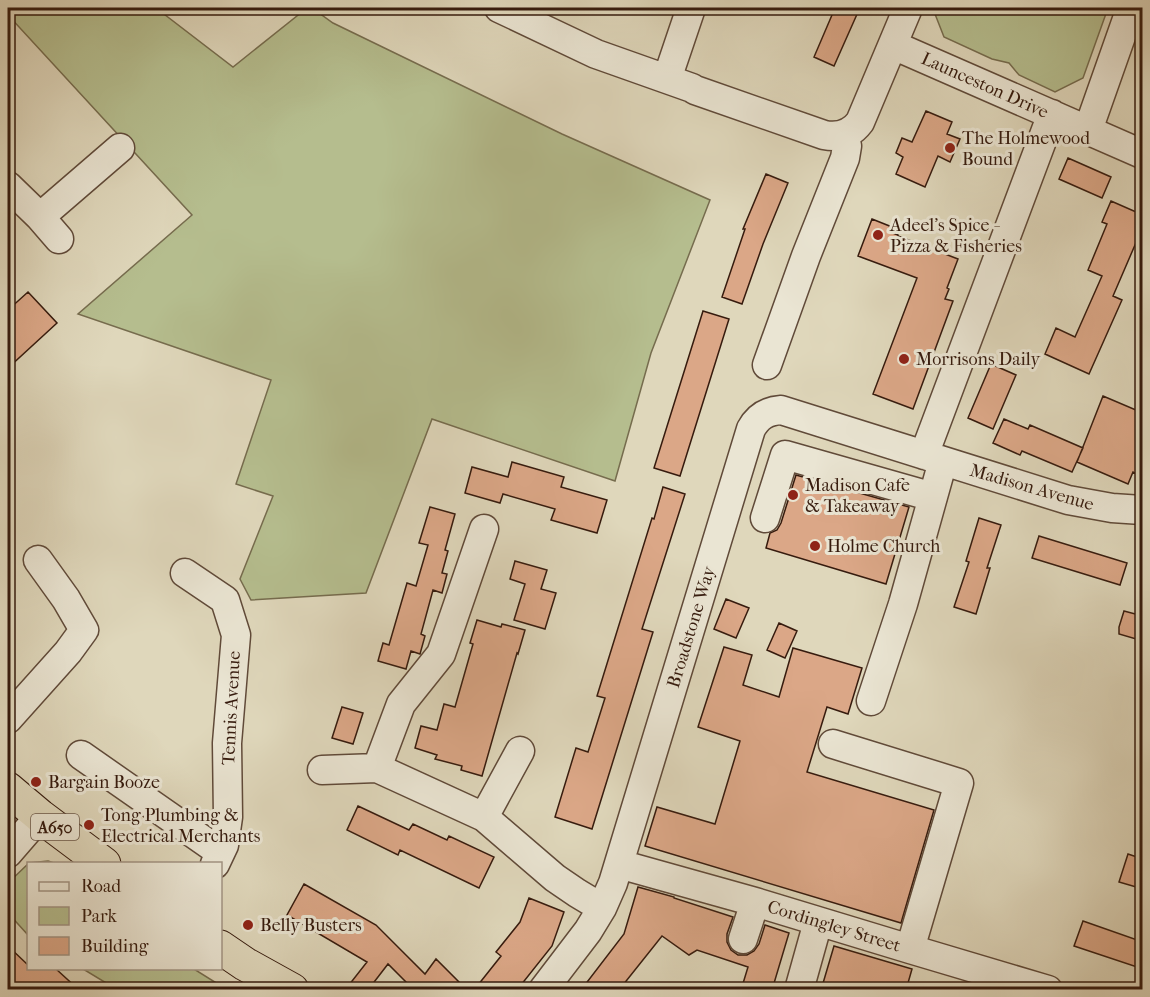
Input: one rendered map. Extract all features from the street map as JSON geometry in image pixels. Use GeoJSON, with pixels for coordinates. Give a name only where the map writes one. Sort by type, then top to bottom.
{"type":"FeatureCollection","features":[{"type":"Feature","properties":{"kind":"highway","name":"A650"},"geometry":{"type":"LineString","coordinates":[[8,789],[101,862]]}},
{"type":"Feature","properties":{"kind":"highway"},"geometry":{"type":"LineString","coordinates":[[222,948],[292,990]]}},
{"type":"Feature","properties":{"kind":"street"},"geometry":{"type":"LineString","coordinates":[[498,8],[596,54],[824,135],[837,136],[850,132],[860,122],[908,8]]}},
{"type":"Feature","properties":{"kind":"street"},"geometry":{"type":"LineString","coordinates":[[685,86],[691,8]]}},
{"type":"Feature","properties":{"kind":"street"},"geometry":{"type":"LineString","coordinates":[[1088,130],[1131,8]]}},
{"type":"Feature","properties":{"kind":"street","name":"Launceston Drive"},"geometry":{"type":"LineString","coordinates":[[893,45],[1143,154]]}},
{"type":"Feature","properties":{"kind":"street"},"geometry":{"type":"LineString","coordinates":[[871,701],[903,604],[933,497],[933,458],[1053,114]]}},
{"type":"Feature","properties":{"kind":"street"},"geometry":{"type":"LineString","coordinates":[[767,365],[806,255],[845,158],[847,146],[844,135]]}},
{"type":"Feature","properties":{"kind":"street"},"geometry":{"type":"LineString","coordinates":[[39,217],[120,148]]}},
{"type":"Feature","properties":{"kind":"street"},"geometry":{"type":"LineString","coordinates":[[8,186],[59,240]]}},
{"type":"Feature","properties":{"kind":"street","name":"Broadstone Way"},"geometry":{"type":"LineString","coordinates":[[543,990],[588,931],[602,908],[619,864],[755,422],[766,412],[781,410],[933,458]]}},
{"type":"Feature","properties":{"kind":"street"},"geometry":{"type":"LineString","coordinates":[[765,518],[785,454],[933,497]]}},
{"type":"Feature","properties":{"kind":"street","name":"Madison Avenue"},"geometry":{"type":"LineString","coordinates":[[933,458],[1068,501],[1143,510]]}},
{"type":"Feature","properties":{"kind":"street"},"geometry":{"type":"LineString","coordinates":[[377,768],[401,704],[441,654],[484,529]]}},
{"type":"Feature","properties":{"kind":"street"},"geometry":{"type":"LineString","coordinates":[[8,718],[68,652],[84,630],[66,599],[38,560]]}},
{"type":"Feature","properties":{"kind":"street","name":"Tennis Avenue"},"geometry":{"type":"LineString","coordinates":[[185,573],[225,600],[236,635],[227,743],[228,817],[224,845],[218,858]]}},
{"type":"Feature","properties":{"kind":"street"},"geometry":{"type":"LineString","coordinates":[[833,744],[959,783],[910,950]]}},
{"type":"Feature","properties":{"kind":"street"},"geometry":{"type":"LineString","coordinates":[[484,817],[520,751]]}},
{"type":"Feature","properties":{"kind":"street"},"geometry":{"type":"LineString","coordinates":[[81,755],[218,858]]}},
{"type":"Feature","properties":{"kind":"street"},"geometry":{"type":"LineString","coordinates":[[322,770],[377,768],[484,817],[555,878],[602,908]]}},
{"type":"Feature","properties":{"kind":"street"},"geometry":{"type":"LineString","coordinates":[[8,853],[40,816]]}},
{"type":"Feature","properties":{"kind":"street","name":"Cordingley Street"},"geometry":{"type":"LineString","coordinates":[[619,864],[755,902],[1016,985],[1048,990]]}},
{"type":"Feature","properties":{"kind":"street"},"geometry":{"type":"LineString","coordinates":[[743,939],[755,902]]}},
{"type":"Feature","properties":{"kind":"street"},"geometry":{"type":"LineString","coordinates":[[799,990],[818,922]]}},
{"type":"Feature","properties":{"kind":"green space"},"geometry":{"type":"Polygon","coordinates":[[[8,8],[156,8],[233,67],[307,8],[312,8],[333,23],[562,134],[710,200],[651,353],[615,481],[432,419],[366,593],[251,600],[240,579],[273,496],[236,484],[271,380],[78,314],[192,215],[8,15],[8,8]]]}},
{"type":"Feature","properties":{"kind":"green space"},"geometry":{"type":"Polygon","coordinates":[[[938,8],[1108,8],[1083,78],[1055,92],[1019,75],[1009,63],[992,59],[944,37],[935,14],[938,8]]]}},
{"type":"Feature","properties":{"kind":"green space"},"geometry":{"type":"Polygon","coordinates":[[[27,865],[27,934],[8,913],[8,883],[27,865]]]}},
{"type":"Feature","properties":{"kind":"green space"},"geometry":{"type":"Polygon","coordinates":[[[85,970],[196,970],[226,989],[116,989],[85,970]]]}},
{"type":"Feature","properties":{"kind":"building"},"geometry":{"type":"Polygon","coordinates":[[[835,8],[846,8],[858,12],[834,66],[814,57],[835,8]]]}},
{"type":"Feature","properties":{"kind":"building"},"geometry":{"type":"Polygon","coordinates":[[[926,111],[952,122],[947,134],[960,139],[950,162],[938,156],[925,187],[896,174],[903,157],[896,153],[902,138],[912,142],[926,111]]]}},
{"type":"Feature","properties":{"kind":"building"},"geometry":{"type":"Polygon","coordinates":[[[1068,158],[1111,177],[1102,198],[1059,179],[1068,158]]]}},
{"type":"Feature","properties":{"kind":"building"},"geometry":{"type":"Polygon","coordinates":[[[766,174],[788,183],[742,304],[722,297],[745,229],[743,229],[766,174]]]}},
{"type":"Feature","properties":{"kind":"building"},"geometry":{"type":"Polygon","coordinates":[[[1111,201],[1143,215],[1143,239],[1138,238],[1113,296],[1122,300],[1089,374],[1045,354],[1056,328],[1075,337],[1102,276],[1088,270],[1107,224],[1102,222],[1111,201]]]}},
{"type":"Feature","properties":{"kind":"building"},"geometry":{"type":"Polygon","coordinates":[[[872,219],[892,227],[890,232],[898,236],[958,259],[945,299],[953,301],[913,409],[873,394],[917,278],[858,256],[872,219]]]}},
{"type":"Feature","properties":{"kind":"building"},"geometry":{"type":"Polygon","coordinates":[[[28,292],[57,323],[8,368],[8,310],[28,292]]]}},
{"type":"Feature","properties":{"kind":"building"},"geometry":{"type":"Polygon","coordinates":[[[703,311],[729,319],[680,476],[654,468],[703,311]]]}},
{"type":"Feature","properties":{"kind":"building"},"geometry":{"type":"Polygon","coordinates":[[[991,364],[1016,375],[993,429],[968,418],[991,364]]]}},
{"type":"Feature","properties":{"kind":"building"},"geometry":{"type":"Polygon","coordinates":[[[1103,396],[1143,413],[1143,477],[1133,472],[1128,484],[1077,462],[1103,396]]]}},
{"type":"Feature","properties":{"kind":"building"},"geometry":{"type":"Polygon","coordinates":[[[1004,419],[1028,429],[1030,425],[1083,448],[1072,472],[1022,451],[1020,455],[993,443],[1004,419]]]}},
{"type":"Feature","properties":{"kind":"building"},"geometry":{"type":"Polygon","coordinates":[[[512,462],[564,477],[561,487],[607,500],[597,533],[551,520],[555,509],[503,494],[500,503],[465,493],[472,467],[508,477],[512,462]]]}},
{"type":"Feature","properties":{"kind":"building"},"geometry":{"type":"Polygon","coordinates":[[[796,475],[909,507],[886,584],[766,548],[770,533],[777,530],[781,523],[796,475]]]}},
{"type":"Feature","properties":{"kind":"building"},"geometry":{"type":"Polygon","coordinates":[[[663,487],[685,494],[642,629],[653,632],[592,829],[555,817],[576,748],[588,752],[605,698],[597,696],[663,487]]]}},
{"type":"Feature","properties":{"kind":"building"},"geometry":{"type":"Polygon","coordinates":[[[430,507],[455,514],[445,550],[448,551],[442,573],[447,574],[442,593],[433,590],[421,634],[425,636],[420,654],[411,651],[406,669],[378,661],[383,643],[389,645],[407,583],[416,586],[428,545],[419,543],[430,507]]]}},
{"type":"Feature","properties":{"kind":"building"},"geometry":{"type":"Polygon","coordinates":[[[979,518],[1001,525],[987,568],[990,568],[976,614],[954,607],[969,562],[966,561],[979,518]]]}},
{"type":"Feature","properties":{"kind":"building"},"geometry":{"type":"Polygon","coordinates":[[[1039,536],[1127,563],[1120,585],[1032,558],[1039,536]]]}},
{"type":"Feature","properties":{"kind":"building"},"geometry":{"type":"Polygon","coordinates":[[[515,561],[547,570],[541,589],[556,593],[545,629],[514,620],[525,584],[510,579],[515,561]]]}},
{"type":"Feature","properties":{"kind":"building"},"geometry":{"type":"Polygon","coordinates":[[[726,599],[749,608],[736,638],[714,629],[726,599]]]}},
{"type":"Feature","properties":{"kind":"building"},"geometry":{"type":"Polygon","coordinates":[[[1124,611],[1143,616],[1143,641],[1119,634],[1124,611]]]}},
{"type":"Feature","properties":{"kind":"building"},"geometry":{"type":"Polygon","coordinates":[[[477,620],[501,627],[502,624],[525,630],[482,776],[461,770],[462,766],[435,759],[437,755],[415,748],[421,726],[437,730],[444,704],[455,707],[473,644],[470,643],[477,620]]]}},
{"type":"Feature","properties":{"kind":"building"},"geometry":{"type":"Polygon","coordinates":[[[779,623],[797,631],[785,658],[767,650],[779,623]]]}},
{"type":"Feature","properties":{"kind":"building"},"geometry":{"type":"Polygon","coordinates":[[[724,647],[752,655],[743,685],[779,697],[793,648],[862,668],[848,714],[827,707],[807,772],[934,810],[901,923],[645,846],[657,807],[715,824],[740,741],[698,727],[724,647]]]}},
{"type":"Feature","properties":{"kind":"building"},"geometry":{"type":"Polygon","coordinates":[[[342,707],[363,713],[353,744],[332,738],[342,707]]]}},
{"type":"Feature","properties":{"kind":"building"},"geometry":{"type":"Polygon","coordinates":[[[358,806],[409,830],[413,824],[447,840],[449,836],[494,857],[479,888],[400,850],[398,855],[347,830],[358,806]]]}},
{"type":"Feature","properties":{"kind":"building"},"geometry":{"type":"Polygon","coordinates":[[[1128,854],[1143,859],[1143,889],[1119,882],[1128,854]]]}},
{"type":"Feature","properties":{"kind":"building"},"geometry":{"type":"Polygon","coordinates":[[[304,884],[376,925],[425,974],[436,959],[467,990],[414,990],[388,964],[368,990],[345,990],[367,962],[287,915],[304,884]]]}},
{"type":"Feature","properties":{"kind":"building"},"geometry":{"type":"Polygon","coordinates":[[[638,887],[733,917],[727,934],[727,942],[731,950],[738,955],[747,955],[754,951],[759,944],[765,925],[789,933],[772,990],[741,990],[748,967],[697,950],[689,955],[662,936],[619,990],[581,990],[624,934],[638,887]]]}},
{"type":"Feature","properties":{"kind":"building"},"geometry":{"type":"Polygon","coordinates":[[[529,898],[564,912],[552,946],[517,990],[474,990],[501,956],[496,952],[520,922],[529,898]]]}},
{"type":"Feature","properties":{"kind":"building"},"geometry":{"type":"Polygon","coordinates":[[[1083,921],[1143,942],[1143,969],[1074,946],[1083,921]]]}},
{"type":"Feature","properties":{"kind":"building"},"geometry":{"type":"Polygon","coordinates":[[[8,946],[27,964],[27,970],[57,970],[79,990],[8,990],[8,946]]]}},
{"type":"Feature","properties":{"kind":"building"},"geometry":{"type":"Polygon","coordinates":[[[834,946],[912,969],[906,990],[821,990],[834,946]]]}},
{"type":"Feature","properties":{"kind":"place","name":"The Holmewood Bound"},"geometry":{"type":"Point","coordinates":[950,148]}},
{"type":"Feature","properties":{"kind":"place","name":"Adeel's Spice - Pizza & Fisheries"},"geometry":{"type":"Point","coordinates":[878,235]}},
{"type":"Feature","properties":{"kind":"place","name":"Morrisons Daily"},"geometry":{"type":"Point","coordinates":[904,359]}},
{"type":"Feature","properties":{"kind":"place","name":"Madison Cafe & Takeaway"},"geometry":{"type":"Point","coordinates":[793,495]}},
{"type":"Feature","properties":{"kind":"place","name":"Holme Church"},"geometry":{"type":"Point","coordinates":[815,546]}},
{"type":"Feature","properties":{"kind":"place","name":"Bargain Booze"},"geometry":{"type":"Point","coordinates":[36,782]}},
{"type":"Feature","properties":{"kind":"place","name":"Tong Plumbing & Electrical Merchants"},"geometry":{"type":"Point","coordinates":[89,825]}},
{"type":"Feature","properties":{"kind":"place","name":"Belly Busters"},"geometry":{"type":"Point","coordinates":[248,925]}}]}
